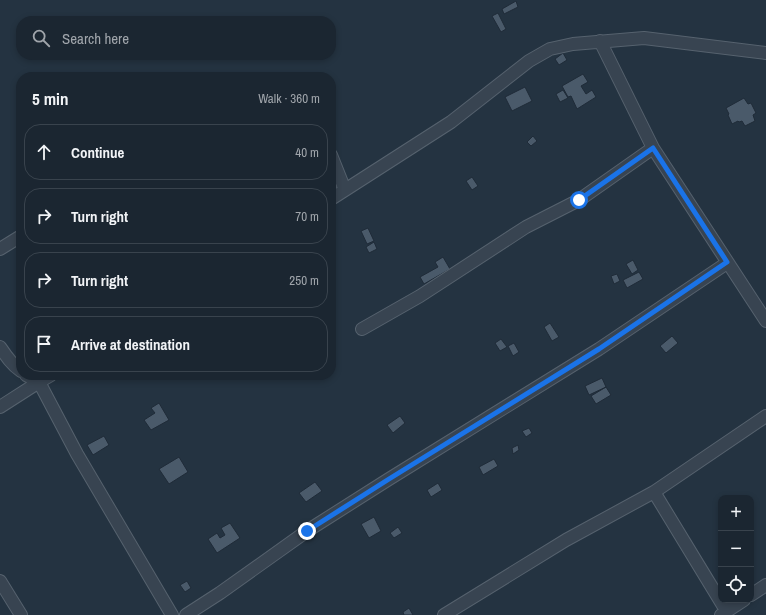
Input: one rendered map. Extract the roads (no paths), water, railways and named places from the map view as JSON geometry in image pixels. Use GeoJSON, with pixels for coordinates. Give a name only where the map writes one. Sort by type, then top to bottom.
{"type":"FeatureCollection","features":[{"type":"Feature","properties":{"kind":"street"},"geometry":{"type":"LineString","coordinates":[[336,195],[451,122],[529,60],[550,49],[573,44],[644,38],[766,53]]}},
{"type":"Feature","properties":{"kind":"street"},"geometry":{"type":"LineString","coordinates":[[600,41],[653,148],[766,321]]}},
{"type":"Feature","properties":{"kind":"street"},"geometry":{"type":"LineString","coordinates":[[362,329],[420,296],[526,227],[579,200],[653,148]]}},
{"type":"Feature","properties":{"kind":"street"},"geometry":{"type":"LineString","coordinates":[[336,168],[345,190]]}},
{"type":"Feature","properties":{"kind":"street"},"geometry":{"type":"LineString","coordinates":[[0,249],[16,239]]}},
{"type":"Feature","properties":{"kind":"street"},"geometry":{"type":"LineString","coordinates":[[186,615],[307,531],[599,349],[727,262]]}},
{"type":"Feature","properties":{"kind":"street"},"geometry":{"type":"LineString","coordinates":[[0,347],[7,358],[16,366]]}},
{"type":"Feature","properties":{"kind":"street"},"geometry":{"type":"LineString","coordinates":[[35,380],[39,382],[77,454],[172,615]]}},
{"type":"Feature","properties":{"kind":"street"},"geometry":{"type":"LineString","coordinates":[[0,407],[42,380]]}},
{"type":"Feature","properties":{"kind":"street"},"geometry":{"type":"LineString","coordinates":[[444,615],[566,540],[654,492],[766,416]]}},
{"type":"Feature","properties":{"kind":"street"},"geometry":{"type":"LineString","coordinates":[[654,492],[724,613],[739,603]]}},
{"type":"Feature","properties":{"kind":"street"},"geometry":{"type":"LineString","coordinates":[[0,581],[20,615]]}},
{"type":"Feature","properties":{"kind":"street"},"geometry":{"type":"LineString","coordinates":[[754,593],[766,585]]}}]}
